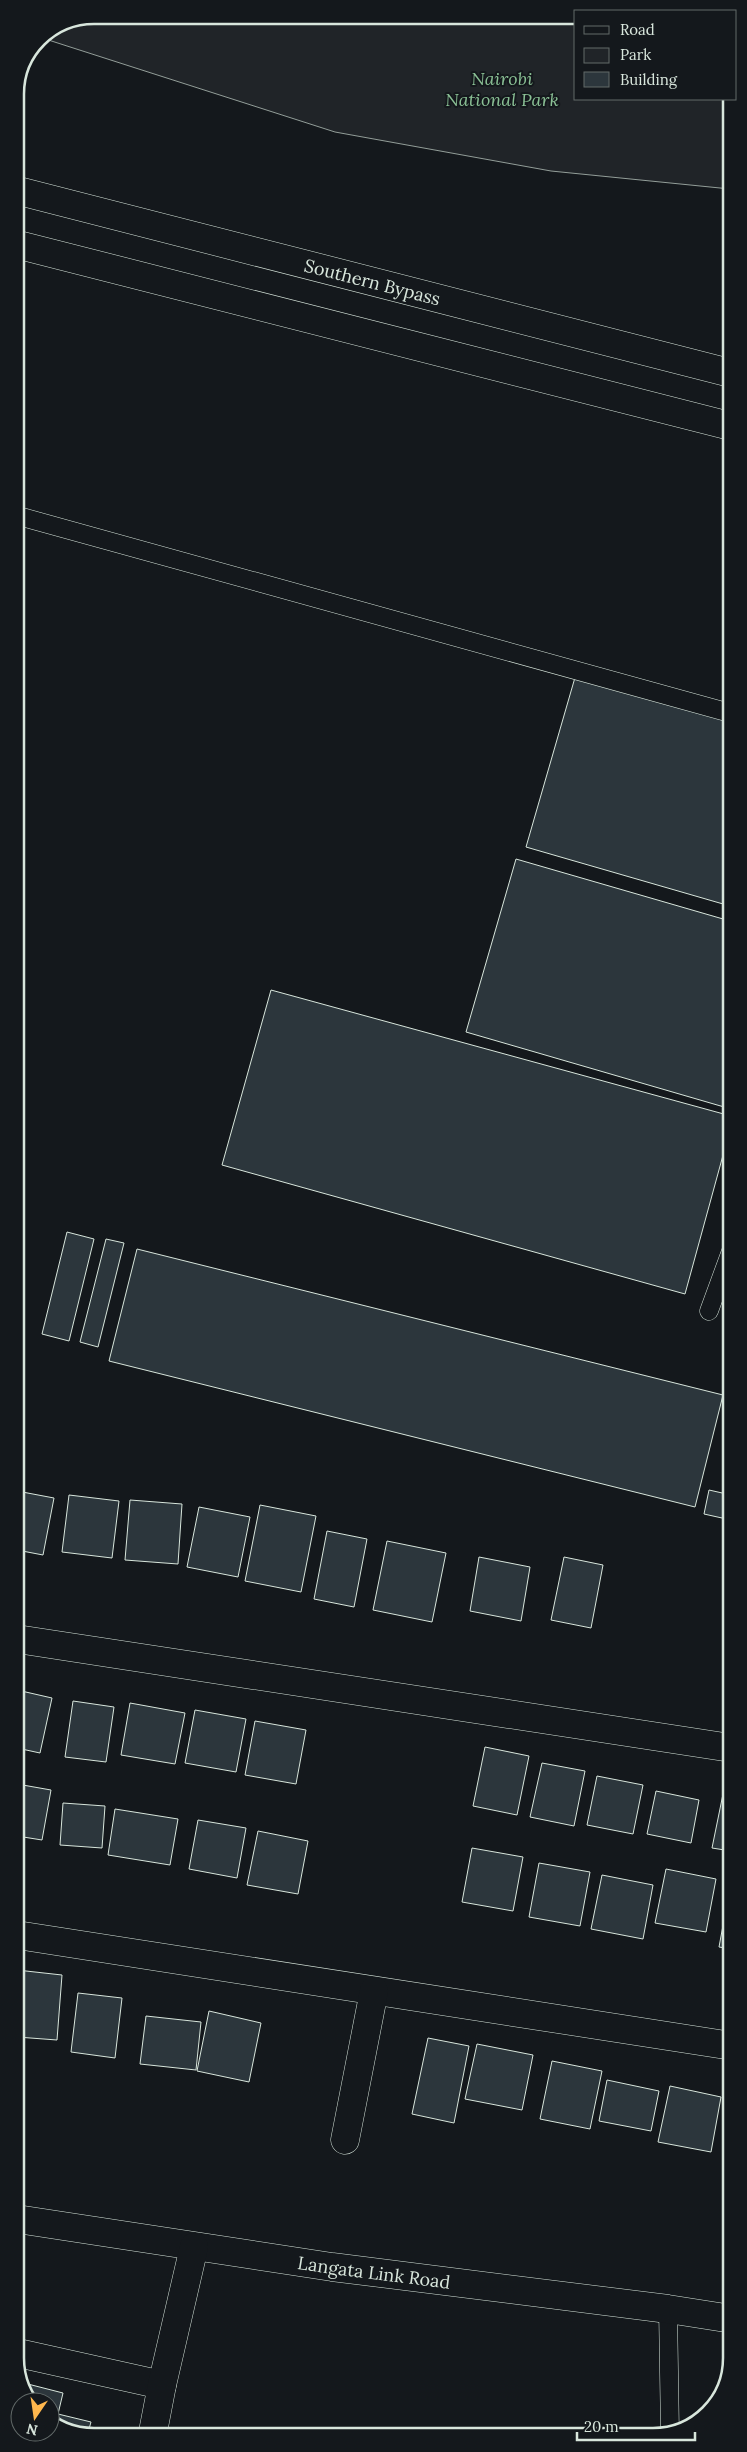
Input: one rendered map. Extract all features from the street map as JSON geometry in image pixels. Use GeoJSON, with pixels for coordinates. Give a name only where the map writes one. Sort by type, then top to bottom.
{"type":"FeatureCollection","features":[{"type":"Feature","properties":{"kind":"main road","name":"Southern Bypass"},"geometry":{"type":"LineString","coordinates":[[24,192],[723,371]]}},
{"type":"Feature","properties":{"kind":"main road"},"geometry":{"type":"LineString","coordinates":[[24,246],[723,424]]}},
{"type":"Feature","properties":{"kind":"main road"},"geometry":{"type":"LineString","coordinates":[[24,1640],[723,1747]]}},
{"type":"Feature","properties":{"kind":"main road"},"geometry":{"type":"LineString","coordinates":[[24,1936],[723,2045]]}},
{"type":"Feature","properties":{"kind":"main road"},"geometry":{"type":"LineString","coordinates":[[346,2140],[374,1991]]}},
{"type":"Feature","properties":{"kind":"main road","name":"Langata Link Road"},"geometry":{"type":"LineString","coordinates":[[24,2220],[332,2267],[668,2309],[723,2318]]}},
{"type":"Feature","properties":{"kind":"main road"},"geometry":{"type":"LineString","coordinates":[[154,2428],[194,2247]]}},
{"type":"Feature","properties":{"kind":"main road"},"geometry":{"type":"LineString","coordinates":[[24,2354],[162,2385]]}},
{"type":"Feature","properties":{"kind":"lane"},"geometry":{"type":"LineString","coordinates":[[24,517],[723,710]]}},
{"type":"Feature","properties":{"kind":"lane"},"geometry":{"type":"LineString","coordinates":[[709,1310],[723,1272]]}},
{"type":"Feature","properties":{"kind":"lane"},"geometry":{"type":"LineString","coordinates":[[668,2309],[670,2426]]}},
{"type":"Feature","properties":{"kind":"green space","name":"Nairobi National Park"},"geometry":{"type":"Polygon","coordinates":[[[94,24],[574,24],[574,100],[723,100],[723,188],[551,171],[335,132],[49,40],[67,29],[80,25],[94,24]]]}},
{"type":"Feature","properties":{"kind":"building"},"geometry":{"type":"Polygon","coordinates":[[[576,674],[723,717],[723,904],[526,847],[576,674]]]}},
{"type":"Feature","properties":{"kind":"building"},"geometry":{"type":"Polygon","coordinates":[[[516,859],[723,919],[723,1107],[466,1032],[516,859]]]}},
{"type":"Feature","properties":{"kind":"building"},"geometry":{"type":"Polygon","coordinates":[[[271,990],[723,1114],[723,1155],[685,1294],[222,1165],[271,990]]]}},
{"type":"Feature","properties":{"kind":"building"},"geometry":{"type":"Polygon","coordinates":[[[67,1232],[94,1239],[69,1341],[42,1334],[67,1232]]]}},
{"type":"Feature","properties":{"kind":"building"},"geometry":{"type":"Polygon","coordinates":[[[106,1239],[124,1243],[98,1347],[80,1342],[106,1239]]]}},
{"type":"Feature","properties":{"kind":"building"},"geometry":{"type":"Polygon","coordinates":[[[137,1249],[723,1395],[695,1507],[109,1361],[137,1249]]]}},
{"type":"Feature","properties":{"kind":"building"},"geometry":{"type":"Polygon","coordinates":[[[709,1490],[723,1493],[723,1518],[704,1514],[709,1490]]]}},
{"type":"Feature","properties":{"kind":"building"},"geometry":{"type":"Polygon","coordinates":[[[24,1492],[54,1498],[43,1555],[24,1551],[24,1492]]]}},
{"type":"Feature","properties":{"kind":"building"},"geometry":{"type":"Polygon","coordinates":[[[69,1495],[119,1501],[112,1558],[62,1552],[69,1495]]]}},
{"type":"Feature","properties":{"kind":"building"},"geometry":{"type":"Polygon","coordinates":[[[130,1500],[182,1504],[178,1564],[125,1560],[130,1500]]]}},
{"type":"Feature","properties":{"kind":"building"},"geometry":{"type":"Polygon","coordinates":[[[260,1505],[316,1516],[301,1592],[245,1581],[260,1505]]]}},
{"type":"Feature","properties":{"kind":"building"},"geometry":{"type":"Polygon","coordinates":[[[199,1507],[250,1517],[238,1577],[187,1567],[199,1507]]]}},
{"type":"Feature","properties":{"kind":"building"},"geometry":{"type":"Polygon","coordinates":[[[327,1531],[367,1539],[354,1607],[314,1599],[327,1531]]]}},
{"type":"Feature","properties":{"kind":"building"},"geometry":{"type":"Polygon","coordinates":[[[387,1541],[446,1553],[432,1622],[373,1610],[387,1541]]]}},
{"type":"Feature","properties":{"kind":"building"},"geometry":{"type":"Polygon","coordinates":[[[479,1557],[530,1567],[521,1621],[470,1611],[479,1557]]]}},
{"type":"Feature","properties":{"kind":"building"},"geometry":{"type":"Polygon","coordinates":[[[564,1557],[603,1565],[591,1628],[551,1620],[564,1557]]]}},
{"type":"Feature","properties":{"kind":"building"},"geometry":{"type":"Polygon","coordinates":[[[24,1692],[52,1698],[40,1753],[24,1750],[24,1692]]]}},
{"type":"Feature","properties":{"kind":"building"},"geometry":{"type":"Polygon","coordinates":[[[73,1701],[114,1707],[106,1762],[65,1757],[73,1701]]]}},
{"type":"Feature","properties":{"kind":"building"},"geometry":{"type":"Polygon","coordinates":[[[130,1703],[185,1713],[175,1764],[121,1755],[130,1703]]]}},
{"type":"Feature","properties":{"kind":"building"},"geometry":{"type":"Polygon","coordinates":[[[195,1710],[246,1719],[236,1772],[185,1763],[195,1710]]]}},
{"type":"Feature","properties":{"kind":"building"},"geometry":{"type":"Polygon","coordinates":[[[255,1721],[306,1730],[296,1784],[245,1775],[255,1721]]]}},
{"type":"Feature","properties":{"kind":"building"},"geometry":{"type":"Polygon","coordinates":[[[485,1747],[529,1756],[517,1815],[473,1806],[485,1747]]]}},
{"type":"Feature","properties":{"kind":"building"},"geometry":{"type":"Polygon","coordinates":[[[542,1763],[585,1771],[574,1826],[530,1817],[542,1763]]]}},
{"type":"Feature","properties":{"kind":"building"},"geometry":{"type":"Polygon","coordinates":[[[597,1776],[643,1785],[633,1834],[587,1825],[597,1776]]]}},
{"type":"Feature","properties":{"kind":"building"},"geometry":{"type":"Polygon","coordinates":[[[24,1785],[51,1790],[42,1840],[24,1837],[24,1785]]]}},
{"type":"Feature","properties":{"kind":"building"},"geometry":{"type":"Polygon","coordinates":[[[656,1791],[699,1800],[691,1843],[647,1834],[656,1791]]]}},
{"type":"Feature","properties":{"kind":"building"},"geometry":{"type":"Polygon","coordinates":[[[723,1794],[723,1850],[712,1848],[723,1794]]]}},
{"type":"Feature","properties":{"kind":"building"},"geometry":{"type":"Polygon","coordinates":[[[63,1803],[105,1806],[102,1848],[60,1845],[63,1803]]]}},
{"type":"Feature","properties":{"kind":"building"},"geometry":{"type":"Polygon","coordinates":[[[115,1809],[178,1819],[170,1865],[108,1855],[115,1809]]]}},
{"type":"Feature","properties":{"kind":"building"},"geometry":{"type":"Polygon","coordinates":[[[198,1820],[246,1828],[237,1878],[189,1869],[198,1820]]]}},
{"type":"Feature","properties":{"kind":"building"},"geometry":{"type":"Polygon","coordinates":[[[258,1831],[308,1841],[298,1894],[247,1885],[258,1831]]]}},
{"type":"Feature","properties":{"kind":"building"},"geometry":{"type":"Polygon","coordinates":[[[472,1848],[523,1857],[513,1911],[462,1902],[472,1848]]]}},
{"type":"Feature","properties":{"kind":"building"},"geometry":{"type":"Polygon","coordinates":[[[539,1863],[590,1872],[580,1926],[529,1917],[539,1863]]]}},
{"type":"Feature","properties":{"kind":"building"},"geometry":{"type":"Polygon","coordinates":[[[666,1869],[716,1879],[706,1932],[655,1923],[666,1869]]]}},
{"type":"Feature","properties":{"kind":"building"},"geometry":{"type":"Polygon","coordinates":[[[602,1875],[653,1885],[643,1939],[591,1929],[602,1875]]]}},
{"type":"Feature","properties":{"kind":"building"},"geometry":{"type":"Polygon","coordinates":[[[723,1925],[723,1948],[719,1947],[723,1925]]]}},
{"type":"Feature","properties":{"kind":"building"},"geometry":{"type":"Polygon","coordinates":[[[24,1971],[62,1975],[57,2040],[24,2038],[24,1971]]]}},
{"type":"Feature","properties":{"kind":"building"},"geometry":{"type":"Polygon","coordinates":[[[78,1993],[122,1998],[115,2058],[71,2052],[78,1993]]]}},
{"type":"Feature","properties":{"kind":"building"},"geometry":{"type":"Polygon","coordinates":[[[209,2011],[261,2023],[249,2082],[197,2071],[209,2011]]]}},
{"type":"Feature","properties":{"kind":"building"},"geometry":{"type":"Polygon","coordinates":[[[146,2016],[201,2022],[196,2070],[140,2064],[146,2016]]]}},
{"type":"Feature","properties":{"kind":"building"},"geometry":{"type":"Polygon","coordinates":[[[428,2038],[469,2046],[454,2123],[412,2114],[428,2038]]]}},
{"type":"Feature","properties":{"kind":"building"},"geometry":{"type":"Polygon","coordinates":[[[477,2044],[533,2055],[522,2110],[465,2099],[477,2044]]]}},
{"type":"Feature","properties":{"kind":"building"},"geometry":{"type":"Polygon","coordinates":[[[552,2061],[602,2071],[590,2129],[540,2119],[552,2061]]]}},
{"type":"Feature","properties":{"kind":"building"},"geometry":{"type":"Polygon","coordinates":[[[607,2080],[659,2091],[651,2131],[599,2121],[607,2080]]]}},
{"type":"Feature","properties":{"kind":"building"},"geometry":{"type":"Polygon","coordinates":[[[670,2086],[721,2097],[711,2152],[658,2142],[670,2086]]]}},
{"type":"Feature","properties":{"kind":"building"},"geometry":{"type":"Polygon","coordinates":[[[29,2384],[59,2392],[33,2392],[29,2384]]]}},
{"type":"Feature","properties":{"kind":"building"},"geometry":{"type":"Polygon","coordinates":[[[60,2392],[63,2393],[60,2406],[60,2392]]]}},
{"type":"Feature","properties":{"kind":"building"},"geometry":{"type":"Polygon","coordinates":[[[60,2414],[91,2422],[89,2428],[60,2420],[60,2414]]]}}]}
